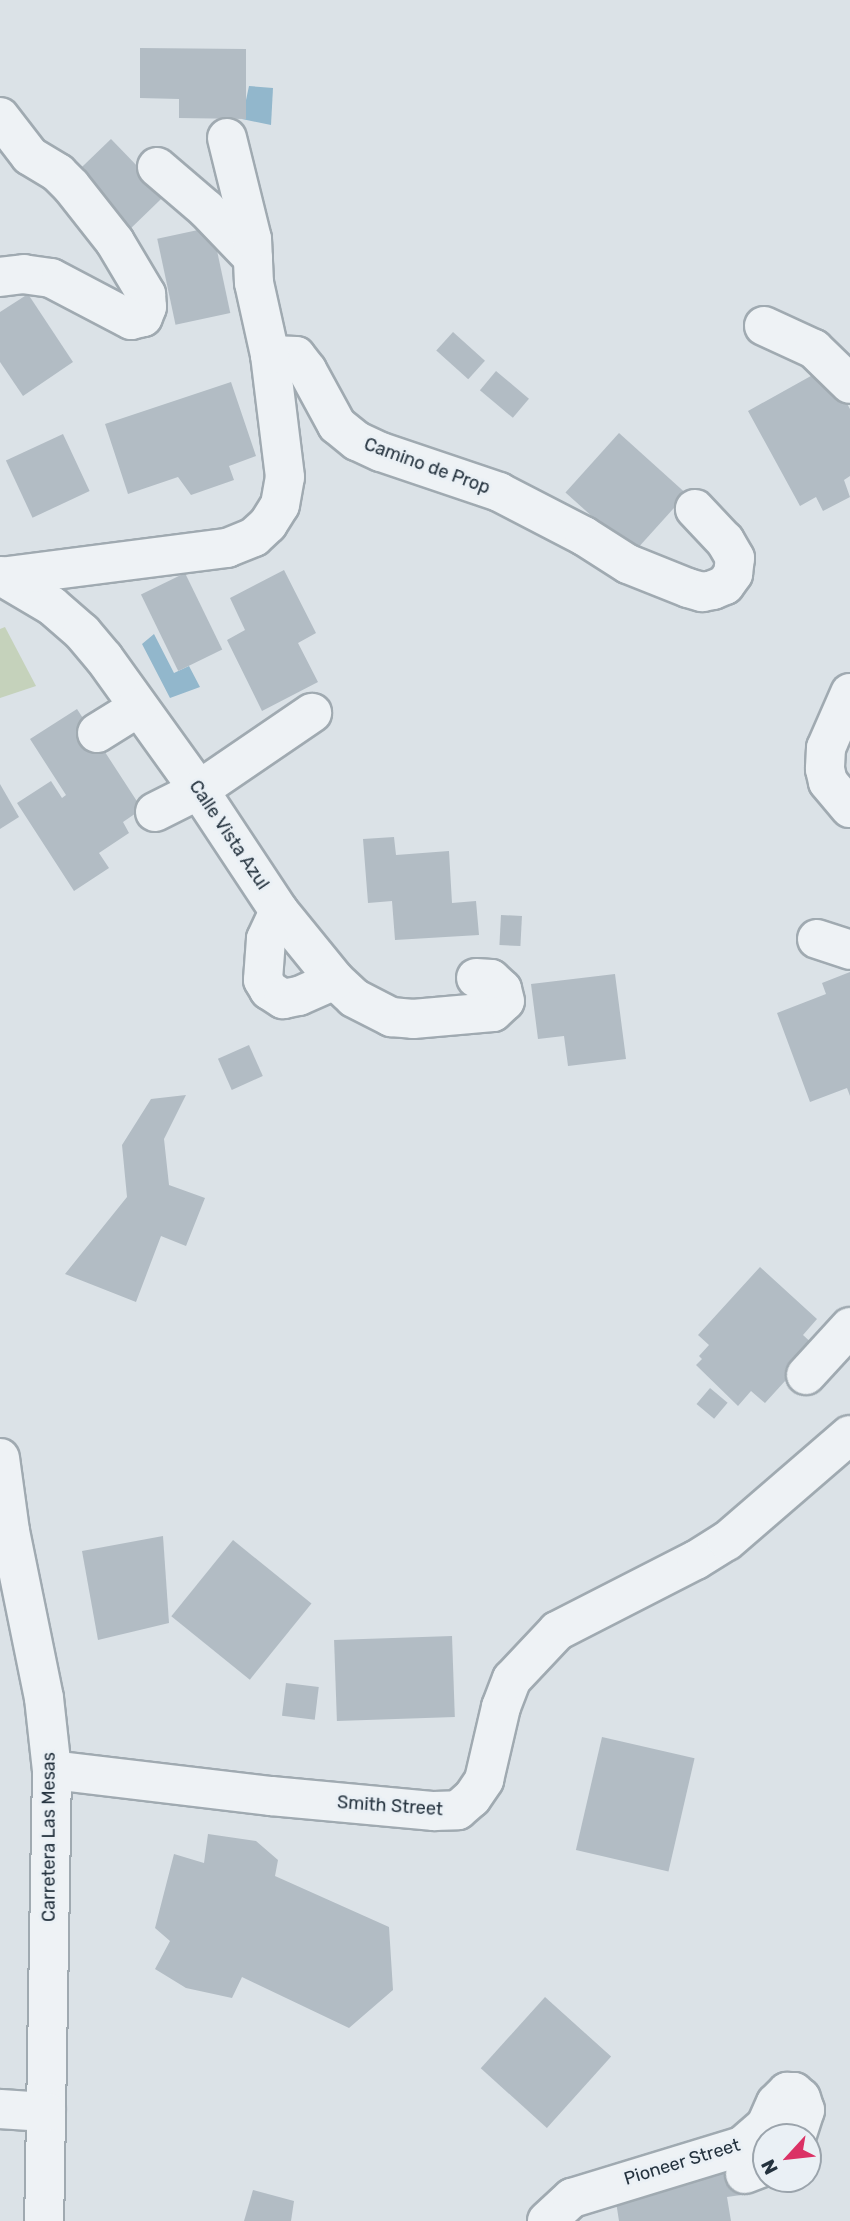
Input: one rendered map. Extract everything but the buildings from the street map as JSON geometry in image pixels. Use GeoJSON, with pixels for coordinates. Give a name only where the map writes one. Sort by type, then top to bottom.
{"type":"FeatureCollection","features":[{"type":"Feature","properties":{"kind":"street"},"geometry":{"type":"LineString","coordinates":[[0,117],[30,156],[58,173],[71,186],[115,242],[146,294],[147,307],[143,317],[131,320],[51,278],[24,274],[0,277]]}},
{"type":"Feature","properties":{"kind":"street","name":"Calle Vista Azul"},"geometry":{"type":"LineString","coordinates":[[0,576],[227,548],[254,537],[268,524],[281,505],[285,477],[270,355],[254,283],[252,248],[227,138]]}},
{"type":"Feature","properties":{"kind":"street"},"geometry":{"type":"LineString","coordinates":[[157,167],[252,248]]}},
{"type":"Feature","properties":{"kind":"street"},"geometry":{"type":"LineString","coordinates":[[764,326],[814,349],[850,384]]}},
{"type":"Feature","properties":{"kind":"street","name":"Camino de Prop"},"geometry":{"type":"LineString","coordinates":[[270,355],[296,356],[307,370],[337,425],[358,441],[381,452],[499,492],[584,536],[628,564],[702,592],[725,585],[733,573],[735,558],[725,541],[695,509]]}},
{"type":"Feature","properties":{"kind":"street","name":"Calle Vista Azul"},"geometry":{"type":"LineString","coordinates":[[0,576],[52,606],[82,632],[199,790],[279,911],[335,980],[354,998],[391,1017],[413,1020],[485,995]]}},
{"type":"Feature","properties":{"kind":"street"},"geometry":{"type":"LineString","coordinates":[[850,693],[838,755],[828,782],[850,808]]}},
{"type":"Feature","properties":{"kind":"street"},"geometry":{"type":"LineString","coordinates":[[97,733],[139,706]]}},
{"type":"Feature","properties":{"kind":"street"},"geometry":{"type":"LineString","coordinates":[[155,813],[199,790],[312,713]]}},
{"type":"Feature","properties":{"kind":"street"},"geometry":{"type":"LineString","coordinates":[[279,911],[266,939],[263,980],[269,990],[282,999],[299,996],[335,980]]}},
{"type":"Feature","properties":{"kind":"street"},"geometry":{"type":"LineString","coordinates":[[806,1375],[850,1327]]}},
{"type":"Feature","properties":{"kind":"street","name":"Smith Street"},"geometry":{"type":"LineString","coordinates":[[52,1770],[271,1796],[434,1811],[458,1810],[472,1798],[484,1780],[501,1707],[512,1679],[556,1631],[696,1560],[727,1541],[850,1435]]}},
{"type":"Feature","properties":{"kind":"street","name":"Carretera Las Mesas"},"geometry":{"type":"LineString","coordinates":[[0,1458],[10,1531],[44,1698],[52,1770],[44,2221]]}},
{"type":"Feature","properties":{"kind":"street","name":"Pioneer Street"},"geometry":{"type":"LineString","coordinates":[[766,2123],[776,2103],[787,2092],[794,2092],[801,2098],[805,2110],[801,2123]]}},
{"type":"Feature","properties":{"kind":"street"},"geometry":{"type":"LineString","coordinates":[[0,2109],[46,2112]]}},
{"type":"Feature","properties":{"kind":"street","name":"Pioneer Street"},"geometry":{"type":"LineString","coordinates":[[547,2221],[572,2197],[742,2146],[752,2137]]}},
{"type":"Feature","properties":{"kind":"green space"},"geometry":{"type":"Polygon","coordinates":[[[5,627],[36,686],[0,698],[0,629],[5,627]]]}},
{"type":"Feature","properties":{"kind":"water"},"geometry":{"type":"Polygon","coordinates":[[[249,86],[273,88],[271,125],[242,119],[249,86]]]}},
{"type":"Feature","properties":{"kind":"water"},"geometry":{"type":"Polygon","coordinates":[[[154,634],[174,673],[189,666],[200,687],[170,698],[142,644],[154,634]]]}}]}
